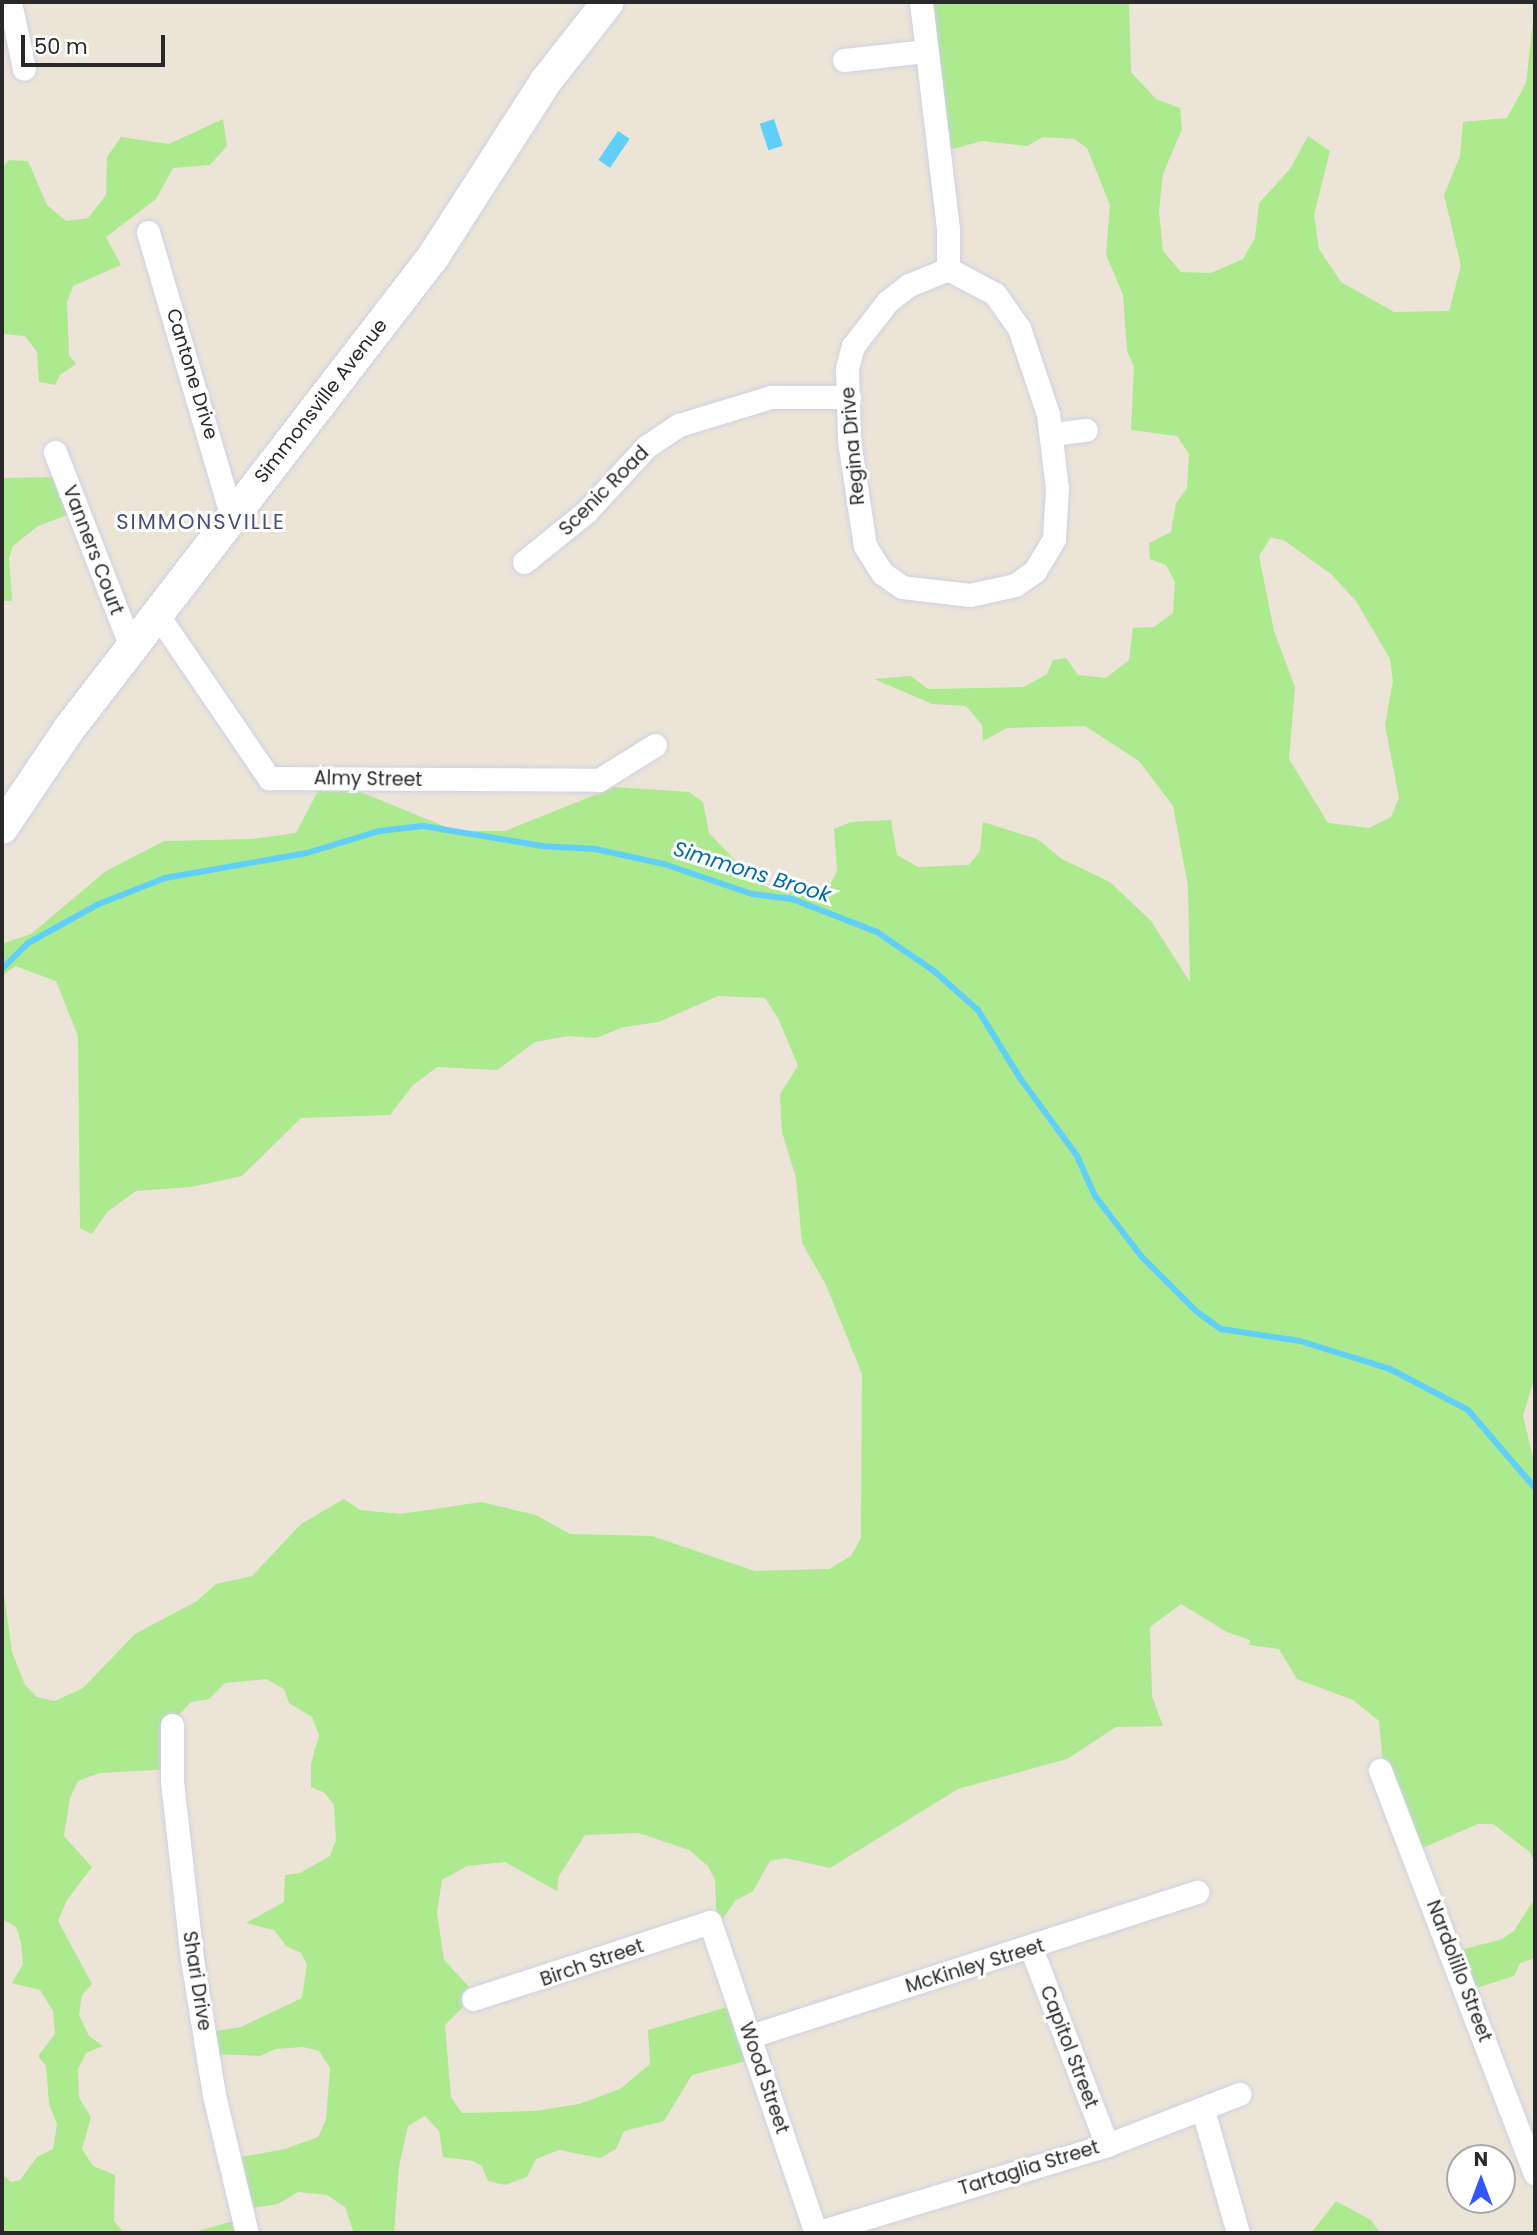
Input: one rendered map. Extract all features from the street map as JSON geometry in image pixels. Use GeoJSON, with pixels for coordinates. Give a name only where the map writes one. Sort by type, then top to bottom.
{"type":"FeatureCollection","features":[{"type":"Feature","properties":{"kind":"street"},"geometry":{"type":"LineString","coordinates":[[10,2],[24,69]]}},
{"type":"Feature","properties":{"kind":"street","name":"Simmonsville Avenue"},"geometry":{"type":"LineString","coordinates":[[4,822],[131,647],[433,257],[546,81],[608,2]]}},
{"type":"Feature","properties":{"kind":"street"},"geometry":{"type":"LineString","coordinates":[[921,2],[948,229],[948,269]]}},
{"type":"Feature","properties":{"kind":"street"},"geometry":{"type":"LineString","coordinates":[[844,60],[926,51]]}},
{"type":"Feature","properties":{"kind":"street","name":"Cantone Drive"},"geometry":{"type":"LineString","coordinates":[[148,232],[232,517]]}},
{"type":"Feature","properties":{"kind":"street","name":"Regina Drive"},"geometry":{"type":"LineString","coordinates":[[948,269],[995,294],[1012,316],[1030,352],[1052,434],[1057,512],[1054,539],[1035,570],[1015,585],[988,593],[949,595],[917,590],[882,573],[865,546],[853,484],[849,355],[871,319],[909,285],[948,269]]}},
{"type":"Feature","properties":{"kind":"street","name":"Scenic Road"},"geometry":{"type":"LineString","coordinates":[[524,562],[586,512],[646,447],[679,425],[771,397],[849,397]]}},
{"type":"Feature","properties":{"kind":"street"},"geometry":{"type":"LineString","coordinates":[[1052,434],[1086,430]]}},
{"type":"Feature","properties":{"kind":"street","name":"Vanners Court"},"geometry":{"type":"LineString","coordinates":[[55,452],[131,647]]}},
{"type":"Feature","properties":{"kind":"street","name":"Almy Street"},"geometry":{"type":"LineString","coordinates":[[157,614],[269,778],[599,780],[655,746]]}},
{"type":"Feature","properties":{"kind":"street","name":"Shari Drive"},"geometry":{"type":"LineString","coordinates":[[172,1725],[172,1781],[192,1959],[214,2095],[247,2233]]}},
{"type":"Feature","properties":{"kind":"street","name":"Nardolillo Street"},"geometry":{"type":"LineString","coordinates":[[1380,1770],[1535,2173]]}},
{"type":"Feature","properties":{"kind":"street","name":"McKinley Street"},"geometry":{"type":"LineString","coordinates":[[751,2036],[1031,1948],[1197,1892]]}},
{"type":"Feature","properties":{"kind":"street","name":"Birch Street"},"geometry":{"type":"LineString","coordinates":[[473,1999],[710,1922]]}},
{"type":"Feature","properties":{"kind":"street","name":"Wood Street"},"geometry":{"type":"LineString","coordinates":[[710,1922],[816,2233]]}},
{"type":"Feature","properties":{"kind":"street","name":"Capitol Street"},"geometry":{"type":"LineString","coordinates":[[1031,1948],[1107,2145]]}},
{"type":"Feature","properties":{"kind":"street","name":"Tartaglia Street"},"geometry":{"type":"LineString","coordinates":[[816,2233],[1107,2145],[1239,2094]]}},
{"type":"Feature","properties":{"kind":"street"},"geometry":{"type":"LineString","coordinates":[[1203,2110],[1238,2233]]}},
{"type":"Feature","properties":{"kind":"green space"},"geometry":{"type":"Polygon","coordinates":[[[923,2],[1129,2],[1131,72],[1156,99],[1180,108],[1182,129],[1163,174],[1159,211],[1163,251],[1181,272],[1211,273],[1243,259],[1255,238],[1259,203],[1290,169],[1308,136],[1330,151],[1314,215],[1319,249],[1341,282],[1394,312],[1449,311],[1461,266],[1444,195],[1460,156],[1463,122],[1507,118],[1526,83],[1535,2],[1535,1376],[1523,1416],[1535,1466],[1535,1865],[1530,1852],[1493,1824],[1478,1824],[1418,1850],[1384,1774],[1379,1721],[1353,1700],[1297,1679],[1279,1649],[1249,1645],[1250,1640],[1227,1632],[1181,1604],[1150,1627],[1152,1696],[1163,1726],[1116,1727],[1067,1759],[958,1789],[830,1868],[785,1858],[770,1861],[753,1891],[735,1901],[717,1927],[715,1880],[708,1866],[689,1850],[639,1833],[585,1835],[559,1876],[557,1891],[505,1862],[467,1866],[442,1880],[437,1913],[444,1960],[476,1994],[445,2025],[451,2097],[462,2113],[535,2111],[579,2104],[620,2089],[650,2064],[648,2030],[731,2006],[750,2060],[692,2075],[664,2121],[624,2131],[616,2149],[600,2158],[559,2150],[536,2159],[527,2177],[505,2185],[488,2181],[482,2166],[473,2161],[443,2157],[439,2131],[425,2116],[408,2126],[399,2167],[394,2233],[354,2233],[345,2207],[327,2195],[298,2192],[278,2204],[245,2209],[236,2158],[285,2149],[318,2137],[326,2120],[330,2068],[319,2051],[303,2047],[276,2049],[260,2056],[212,2054],[210,2032],[241,2027],[302,1998],[307,1964],[301,1953],[286,1946],[274,1930],[246,1923],[284,1902],[285,1875],[300,1873],[330,1856],[336,1840],[334,1805],[325,1793],[311,1787],[311,1764],[319,1735],[312,1717],[289,1703],[284,1689],[266,1679],[225,1683],[209,1699],[191,1702],[174,1720],[172,1769],[100,1773],[78,1781],[70,1798],[64,1836],[92,1867],[67,1900],[58,1921],[92,1984],[82,1995],[79,2015],[89,2036],[103,2046],[86,2053],[78,2069],[79,2098],[91,2117],[82,2149],[93,2166],[115,2175],[114,2221],[124,2233],[2,2233],[2,2174],[11,2182],[20,2180],[37,2157],[53,2149],[57,2124],[49,2104],[46,2066],[38,2056],[55,2034],[53,2011],[40,1990],[12,1983],[23,1964],[21,1942],[16,1927],[2,1919],[2,1580],[12,1652],[25,1685],[37,1697],[55,1701],[83,1688],[135,1634],[197,1601],[216,1584],[252,1576],[301,1524],[344,1499],[360,1510],[401,1514],[481,1502],[536,1515],[570,1534],[652,1536],[755,1571],[829,1569],[851,1556],[861,1538],[862,1374],[826,1285],[802,1243],[796,1178],[782,1132],[780,1094],[798,1066],[779,1020],[765,998],[718,996],[659,1022],[624,1027],[596,1038],[568,1036],[535,1042],[497,1070],[437,1067],[412,1086],[390,1115],[301,1118],[242,1176],[191,1187],[136,1191],[107,1212],[92,1234],[80,1228],[78,1036],[56,981],[15,966],[2,976],[2,944],[31,934],[106,871],[164,841],[252,839],[296,833],[322,783],[341,784],[456,831],[505,831],[615,787],[689,792],[703,802],[709,833],[755,881],[773,890],[813,892],[831,883],[837,871],[834,829],[851,822],[891,820],[897,855],[918,867],[969,865],[980,851],[983,822],[1037,839],[1062,859],[1110,882],[1151,921],[1190,982],[1188,886],[1173,806],[1139,761],[1085,726],[1007,728],[983,741],[982,725],[966,706],[932,704],[874,679],[911,676],[928,689],[1024,687],[1047,674],[1053,660],[1066,658],[1078,675],[1106,678],[1129,660],[1133,628],[1154,627],[1173,613],[1175,582],[1166,565],[1150,559],[1149,543],[1171,532],[1176,503],[1187,488],[1189,454],[1177,436],[1131,430],[1134,367],[1127,351],[1123,295],[1106,254],[1110,205],[1087,148],[1074,139],[1043,137],[1027,146],[982,141],[942,152],[923,2]],[[1271,537],[1259,556],[1274,631],[1295,687],[1289,759],[1328,823],[1369,828],[1391,817],[1399,798],[1385,725],[1393,681],[1390,659],[1356,601],[1331,574],[1285,541],[1271,537]]]}},
{"type":"Feature","properties":{"kind":"green space"},"geometry":{"type":"Polygon","coordinates":[[[223,119],[227,146],[210,165],[173,168],[156,199],[106,237],[121,265],[73,286],[67,302],[69,355],[76,364],[60,375],[55,385],[39,382],[37,352],[25,336],[2,334],[2,168],[9,160],[28,161],[47,205],[66,221],[88,218],[106,195],[107,157],[121,137],[169,144],[223,119]]]}},
{"type":"Feature","properties":{"kind":"green space"},"geometry":{"type":"Polygon","coordinates":[[[65,477],[75,512],[38,526],[13,546],[9,558],[12,601],[2,601],[2,478],[65,477]]]}},
{"type":"Feature","properties":{"kind":"green space"},"geometry":{"type":"Polygon","coordinates":[[[1535,1898],[1535,1958],[1520,1963],[1514,1976],[1470,1990],[1457,1951],[1502,1939],[1514,1931],[1535,1898]]]}},
{"type":"Feature","properties":{"kind":"green space"},"geometry":{"type":"Polygon","coordinates":[[[1336,2201],[1371,2220],[1380,2233],[1311,2233],[1336,2201]]]}},
{"type":"Feature","properties":{"kind":"green space"},"geometry":{"type":"Polygon","coordinates":[[[244,2218],[247,2233],[191,2233],[244,2218]]]}},
{"type":"Feature","properties":{"kind":"water"},"geometry":{"type":"Polygon","coordinates":[[[774,119],[783,146],[768,150],[760,124],[774,119]]]}},
{"type":"Feature","properties":{"kind":"water"},"geometry":{"type":"Polygon","coordinates":[[[618,131],[630,139],[610,168],[598,160],[618,131]]]}},
{"type":"Feature","properties":{"kind":"waterway","name":"Simmons Brook"},"geometry":{"type":"LineString","coordinates":[[2,969],[28,943],[99,904],[165,878],[307,853],[379,831],[423,826],[542,846],[595,849],[664,864],[752,894],[792,899],[877,932],[934,971],[978,1010],[1020,1078],[1077,1156],[1095,1196],[1141,1256],[1196,1311],[1221,1329],[1300,1341],[1390,1369],[1468,1410],[1535,1488]]}},
{"type":"Feature","properties":{"kind":"district","name":"SIMMONSVILLE"},"geometry":{"type":"Point","coordinates":[201,522]}}]}
